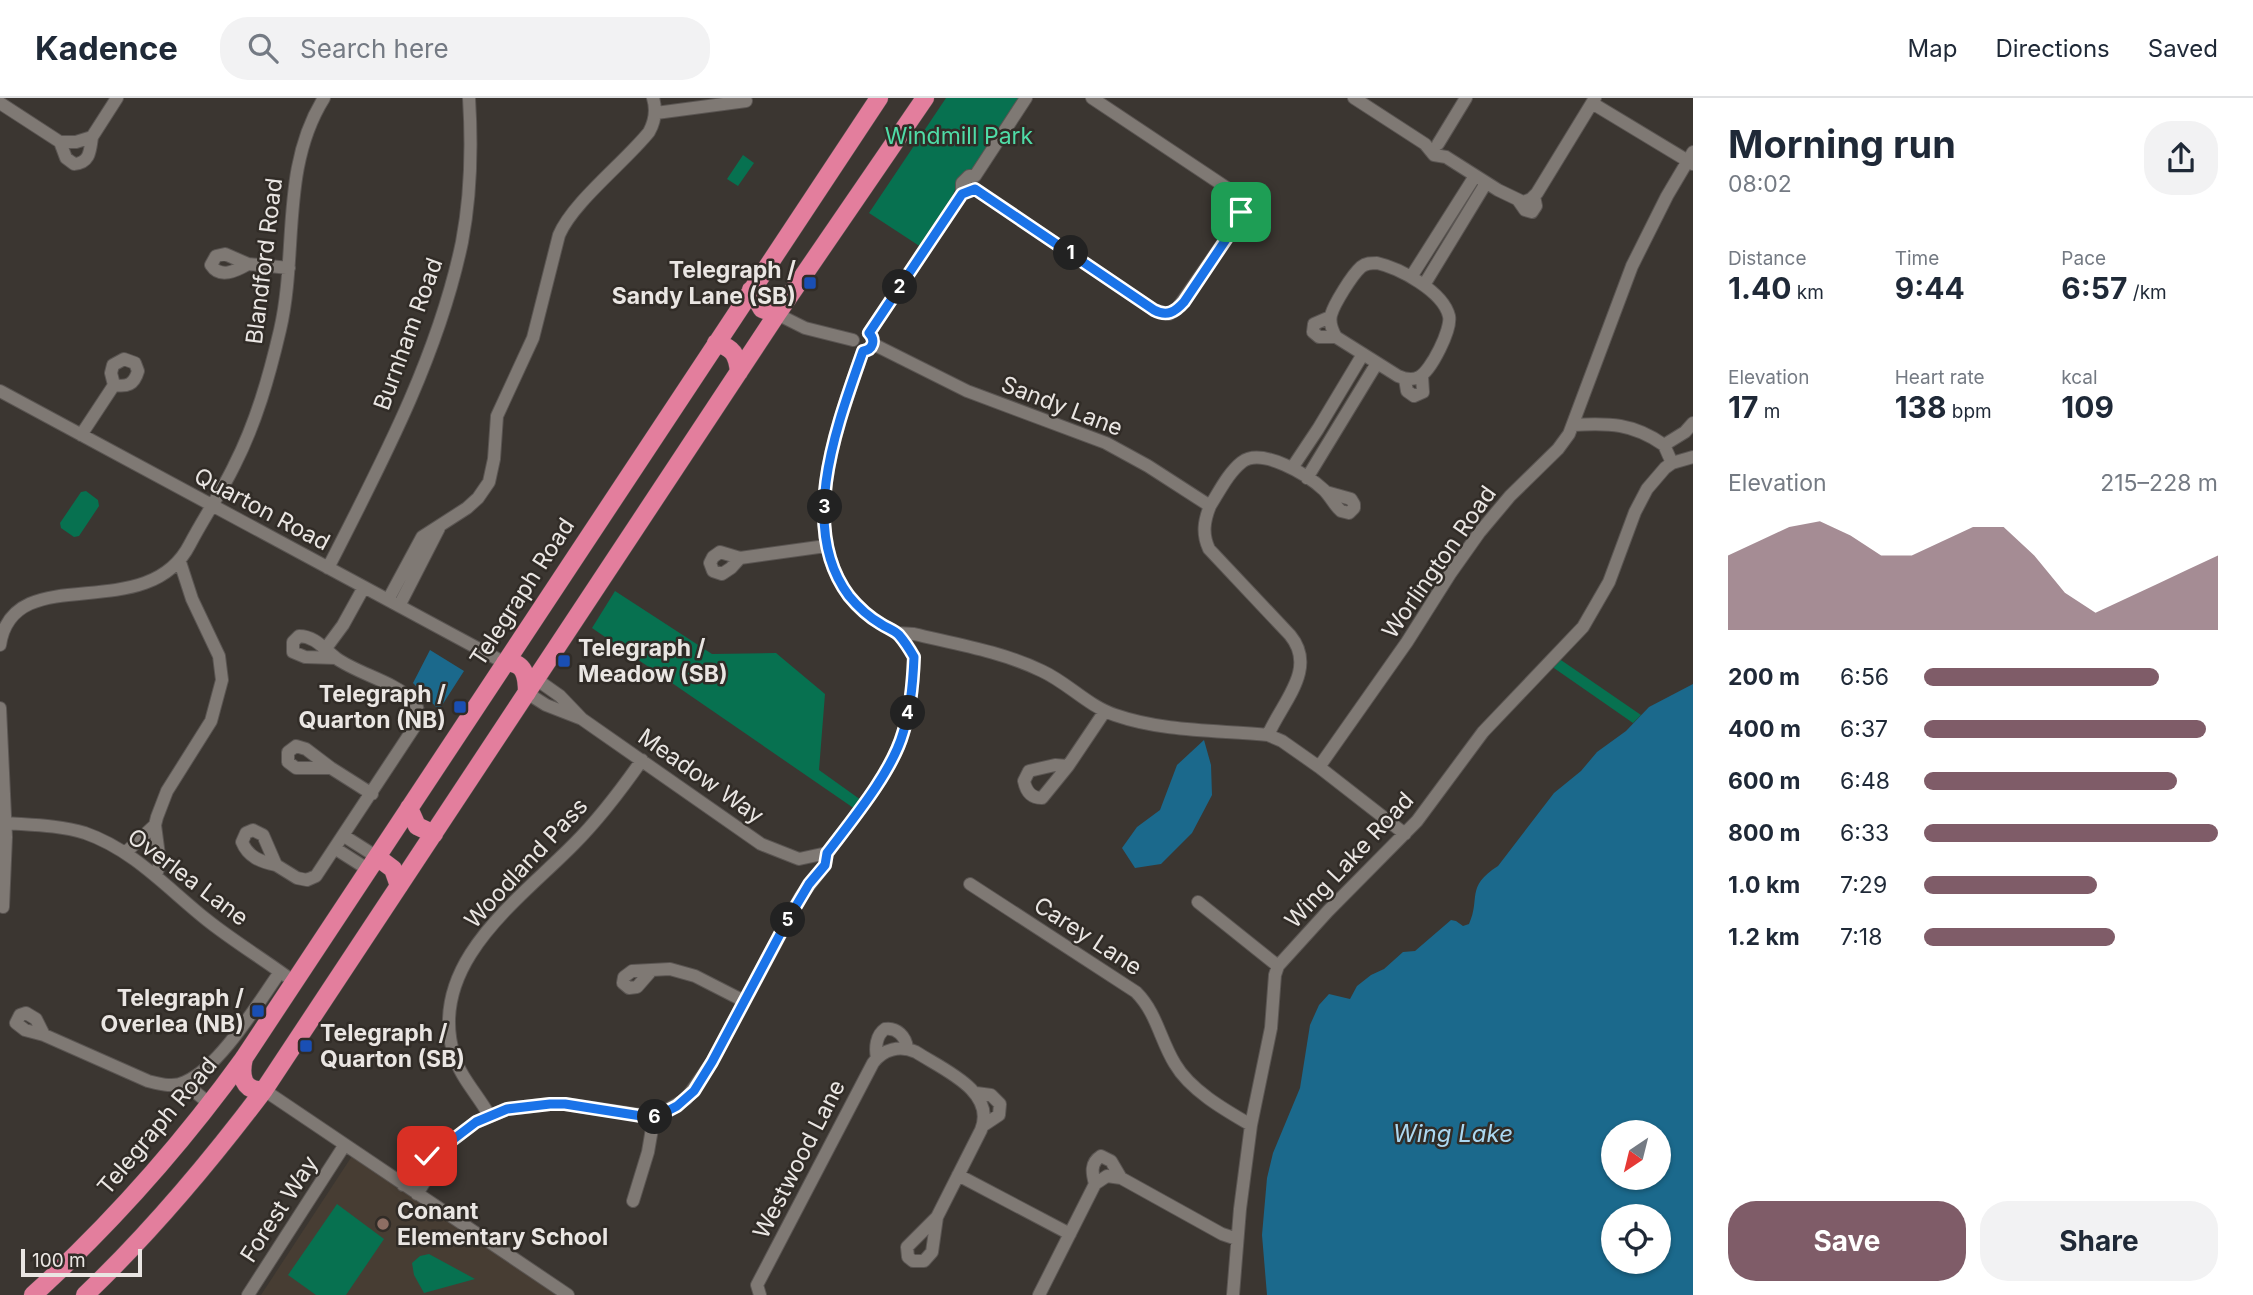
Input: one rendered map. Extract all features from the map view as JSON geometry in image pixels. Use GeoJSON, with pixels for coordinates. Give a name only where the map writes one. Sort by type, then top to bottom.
{"type":"FeatureCollection","features":[{"type":"Feature","properties":{"kind":"highway","name":"Telegraph Road"},"geometry":{"type":"LineString","coordinates":[[33,1295],[123,1207],[211,1104],[244,1058],[288,977],[373,863],[879,98]]}},
{"type":"Feature","properties":{"kind":"highway"},"geometry":{"type":"LineString","coordinates":[[85,1295],[184,1191],[264,1090],[777,314],[925,98]]}},
{"type":"Feature","properties":{"kind":"highway"},"geometry":{"type":"LineString","coordinates":[[751,290],[762,309],[777,314]]}},
{"type":"Feature","properties":{"kind":"highway"},"geometry":{"type":"LineString","coordinates":[[716,343],[733,350],[739,372]]}},
{"type":"Feature","properties":{"kind":"highway"},"geometry":{"type":"LineString","coordinates":[[505,663],[517,664],[524,670],[532,686]]}},
{"type":"Feature","properties":{"kind":"highway"},"geometry":{"type":"LineString","coordinates":[[409,808],[417,826],[434,834]]}},
{"type":"Feature","properties":{"kind":"highway"},"geometry":{"type":"LineString","coordinates":[[373,863],[394,869],[399,886]]}},
{"type":"Feature","properties":{"kind":"highway"},"geometry":{"type":"LineString","coordinates":[[244,1058],[241,1071],[244,1083],[252,1090],[264,1090]]}},
{"type":"Feature","properties":{"kind":"street"},"geometry":{"type":"LineString","coordinates":[[60,142],[66,158],[74,164],[86,161],[92,136],[117,98]]}},
{"type":"Feature","properties":{"kind":"street","name":"Blandford Road"},"geometry":{"type":"LineString","coordinates":[[180,562],[239,455],[265,387],[284,310],[299,159],[304,138],[324,98]]}},
{"type":"Feature","properties":{"kind":"street","name":"Burnham Road"},"geometry":{"type":"LineString","coordinates":[[328,568],[386,452],[449,290],[466,213],[471,158],[469,98]]}},
{"type":"Feature","properties":{"kind":"street"},"geometry":{"type":"LineString","coordinates":[[393,603],[439,528],[478,498],[489,482],[494,459],[497,416],[533,338],[562,226],[643,140],[654,123],[656,113],[653,98]]}},
{"type":"Feature","properties":{"kind":"street"},"geometry":{"type":"LineString","coordinates":[[1026,98],[868,343],[842,410],[833,443],[827,486],[826,546],[836,575],[854,602],[879,624],[897,633],[914,634],[1030,666],[1105,711],[1162,726],[1268,735],[1282,741],[1405,834]]}},
{"type":"Feature","properties":{"kind":"street"},"geometry":{"type":"LineString","coordinates":[[970,186],[1154,310],[1170,318],[1184,302],[1237,223],[1245,204],[1233,192],[1092,98]]}},
{"type":"Feature","properties":{"kind":"street"},"geometry":{"type":"LineString","coordinates":[[1354,98],[1432,144],[1486,183],[1528,203],[1594,100],[1691,159]]}},
{"type":"Feature","properties":{"kind":"street"},"geometry":{"type":"LineString","coordinates":[[1432,144],[1466,98]]}},
{"type":"Feature","properties":{"kind":"street"},"geometry":{"type":"LineString","coordinates":[[656,113],[746,101]]}},
{"type":"Feature","properties":{"kind":"street"},"geometry":{"type":"LineString","coordinates":[[0,103],[60,142],[76,142],[92,136]]}},
{"type":"Feature","properties":{"kind":"street","name":"Worlington Road"},"geometry":{"type":"LineString","coordinates":[[1319,767],[1479,533],[1510,496],[1558,449],[1573,425],[1632,266],[1691,159]]}},
{"type":"Feature","properties":{"kind":"street"},"geometry":{"type":"LineString","coordinates":[[1417,281],[1475,176]]}},
{"type":"Feature","properties":{"kind":"street"},"geometry":{"type":"LineString","coordinates":[[1417,281],[1486,183]]}},
{"type":"Feature","properties":{"kind":"street"},"geometry":{"type":"LineString","coordinates":[[248,264],[289,268]]}},
{"type":"Feature","properties":{"kind":"street"},"geometry":{"type":"LineString","coordinates":[[1365,264],[1382,264],[1417,281],[1444,305],[1450,323],[1441,346],[1422,376],[1405,379],[1336,337],[1319,337],[1313,332],[1314,324],[1330,317],[1357,272],[1365,264]]}},
{"type":"Feature","properties":{"kind":"street"},"geometry":{"type":"LineString","coordinates":[[777,314],[805,328],[853,340],[856,348],[868,343]]}},
{"type":"Feature","properties":{"kind":"street"},"geometry":{"type":"LineString","coordinates":[[1330,317],[1336,337]]}},
{"type":"Feature","properties":{"kind":"street","name":"Sandy Lane"},"geometry":{"type":"LineString","coordinates":[[868,343],[967,391],[1106,443],[1210,506]]}},
{"type":"Feature","properties":{"kind":"street"},"geometry":{"type":"LineString","coordinates":[[1292,468],[1370,358]]}},
{"type":"Feature","properties":{"kind":"street"},"geometry":{"type":"LineString","coordinates":[[1307,478],[1370,358]]}},
{"type":"Feature","properties":{"kind":"street"},"geometry":{"type":"LineString","coordinates":[[81,435],[114,385]]}},
{"type":"Feature","properties":{"kind":"street","name":"Quarton Road"},"geometry":{"type":"LineString","coordinates":[[0,391],[505,663]]}},
{"type":"Feature","properties":{"kind":"street"},"geometry":{"type":"LineString","coordinates":[[1573,425],[1602,422],[1620,425],[1652,437],[1664,445],[1672,463],[1693,457]]}},
{"type":"Feature","properties":{"kind":"street"},"geometry":{"type":"LineString","coordinates":[[1664,445],[1693,424]]}},
{"type":"Feature","properties":{"kind":"street"},"geometry":{"type":"LineString","coordinates":[[1268,735],[1298,680],[1300,651],[1290,635],[1209,549],[1204,535],[1210,506],[1236,468],[1245,460],[1254,457],[1292,468],[1326,492]]}},
{"type":"Feature","properties":{"kind":"street","name":"Wing Lake Road"},"geometry":{"type":"LineString","coordinates":[[1279,966],[1328,911],[1405,834],[1429,807],[1454,768],[1483,732],[1576,636],[1589,619],[1609,582],[1641,500],[1657,475],[1672,463]]}},
{"type":"Feature","properties":{"kind":"street"},"geometry":{"type":"LineString","coordinates":[[740,558],[826,546]]}},
{"type":"Feature","properties":{"kind":"street"},"geometry":{"type":"LineString","coordinates":[[0,645],[8,621],[19,609],[32,601],[53,596],[129,589],[160,578],[180,562],[195,608],[219,656],[222,680],[211,721],[167,791],[155,825],[160,863],[156,876]]}},
{"type":"Feature","properties":{"kind":"street"},"geometry":{"type":"LineString","coordinates":[[326,648],[343,625],[363,587]]}},
{"type":"Feature","properties":{"kind":"street"},"geometry":{"type":"LineString","coordinates":[[897,633],[914,657]]}},
{"type":"Feature","properties":{"kind":"street"},"geometry":{"type":"LineString","coordinates":[[276,865],[297,878],[307,880],[319,873],[417,726],[418,706],[407,696],[336,658],[326,648],[304,635],[295,638],[293,652],[305,657],[336,658]]}},
{"type":"Feature","properties":{"kind":"street"},"geometry":{"type":"LineString","coordinates":[[403,1185],[420,1161],[438,1151],[461,1131],[489,1115],[507,1109],[550,1104],[590,1107],[654,1118],[677,1106],[694,1091],[809,884],[825,865],[827,853],[883,775],[896,752],[909,707],[914,657],[918,649],[931,639]]}},
{"type":"Feature","properties":{"kind":"street","name":"Meadow Way"},"geometry":{"type":"LineString","coordinates":[[532,686],[546,705],[582,719],[750,837],[773,850],[799,859]]}},
{"type":"Feature","properties":{"kind":"street"},"geometry":{"type":"LineString","coordinates":[[0,708],[5,824],[3,907]]}},
{"type":"Feature","properties":{"kind":"street"},"geometry":{"type":"LineString","coordinates":[[1068,766],[1105,711]]}},
{"type":"Feature","properties":{"kind":"street","name":"Woodland Pass"},"geometry":{"type":"LineString","coordinates":[[489,1115],[461,1072],[454,1056],[449,1020],[456,982],[474,948],[493,925],[591,826],[642,760]]}},
{"type":"Feature","properties":{"kind":"street"},"geometry":{"type":"LineString","coordinates":[[331,768],[372,794]]}},
{"type":"Feature","properties":{"kind":"street","name":"Overlea Lane"},"geometry":{"type":"LineString","coordinates":[[5,824],[71,829],[125,853],[210,922],[288,977]]}},
{"type":"Feature","properties":{"kind":"street"},"geometry":{"type":"LineString","coordinates":[[125,853],[155,825]]}},
{"type":"Feature","properties":{"kind":"street"},"geometry":{"type":"LineString","coordinates":[[344,836],[373,863]]}},
{"type":"Feature","properties":{"kind":"street"},"geometry":{"type":"LineString","coordinates":[[336,849],[373,863]]}},
{"type":"Feature","properties":{"kind":"street"},"geometry":{"type":"LineString","coordinates":[[809,884],[807,871],[799,859],[827,853]]}},
{"type":"Feature","properties":{"kind":"street","name":"Carey Lane"},"geometry":{"type":"LineString","coordinates":[[970,884],[1136,992],[1155,1017],[1169,1053],[1180,1072],[1198,1089],[1251,1125]]}},
{"type":"Feature","properties":{"kind":"street"},"geometry":{"type":"LineString","coordinates":[[1198,902],[1279,966],[1275,975],[1271,1028],[1251,1125],[1233,1295]]}},
{"type":"Feature","properties":{"kind":"street"},"geometry":{"type":"LineString","coordinates":[[651,971],[670,969],[689,974],[744,1001]]}},
{"type":"Feature","properties":{"kind":"street"},"geometry":{"type":"LineString","coordinates":[[44,1035],[148,1081],[162,1085],[184,1083],[217,1058],[288,977]]}},
{"type":"Feature","properties":{"kind":"street","name":"Westwood Lane"},"geometry":{"type":"LineString","coordinates":[[747,1295],[758,1290],[877,1058],[880,1032],[885,1028],[897,1031],[906,1042],[907,1048]]}},
{"type":"Feature","properties":{"kind":"street"},"geometry":{"type":"LineString","coordinates":[[877,1058],[890,1050],[907,1048],[976,1093],[991,1095],[1000,1104],[999,1115],[984,1125],[937,1217]]}},
{"type":"Feature","properties":{"kind":"street"},"geometry":{"type":"LineString","coordinates":[[184,1083],[211,1104]]}},
{"type":"Feature","properties":{"kind":"street"},"geometry":{"type":"LineString","coordinates":[[264,1090],[568,1295]]}},
{"type":"Feature","properties":{"kind":"street"},"geometry":{"type":"LineString","coordinates":[[633,1201],[648,1152],[654,1118]]}},
{"type":"Feature","properties":{"kind":"street","name":"Forest Way"},"geometry":{"type":"LineString","coordinates":[[248,1295],[344,1146]]}},
{"type":"Feature","properties":{"kind":"street"},"geometry":{"type":"LineString","coordinates":[[417,1194],[436,1163],[438,1151]]}},
{"type":"Feature","properties":{"kind":"street"},"geometry":{"type":"LineString","coordinates":[[1095,1184],[1092,1170],[1101,1156],[1111,1161],[1121,1178]]}},
{"type":"Feature","properties":{"kind":"street"},"geometry":{"type":"LineString","coordinates":[[958,1175],[1070,1234]]}},
{"type":"Feature","properties":{"kind":"street"},"geometry":{"type":"LineString","coordinates":[[1039,1295],[1095,1184],[1107,1177],[1121,1178],[1222,1234],[1237,1239]]}},
{"type":"Feature","properties":{"kind":"shaded area","name":"Conant Elementary School"},"geometry":{"type":"Polygon","coordinates":[[[354,1153],[561,1295],[261,1295],[354,1153]]]}},
{"type":"Feature","properties":{"kind":"green space","name":"Windmill Park"},"geometry":{"type":"Polygon","coordinates":[[[946,98],[1022,98],[975,166],[958,183],[947,208],[921,247],[869,213],[946,98]]]}},
{"type":"Feature","properties":{"kind":"green space"},"geometry":{"type":"Polygon","coordinates":[[[743,155],[754,163],[738,186],[727,179],[743,155]]]}},
{"type":"Feature","properties":{"kind":"green space"},"geometry":{"type":"Polygon","coordinates":[[[86,491],[98,500],[99,506],[79,536],[74,537],[61,528],[60,523],[81,492],[86,491]]]}},
{"type":"Feature","properties":{"kind":"green space"},"geometry":{"type":"Polygon","coordinates":[[[615,591],[712,654],[776,653],[825,694],[819,770],[861,800],[855,809],[592,628],[615,591]]]}},
{"type":"Feature","properties":{"kind":"green space"},"geometry":{"type":"Polygon","coordinates":[[[1558,658],[1641,715],[1633,723],[1551,666],[1558,658]]]}},
{"type":"Feature","properties":{"kind":"green space"},"geometry":{"type":"Polygon","coordinates":[[[337,1204],[384,1239],[346,1295],[316,1295],[288,1275],[337,1204]]]}},
{"type":"Feature","properties":{"kind":"green space"},"geometry":{"type":"Polygon","coordinates":[[[429,1254],[475,1279],[424,1293],[414,1275],[412,1263],[420,1256],[429,1254]]]}},
{"type":"Feature","properties":{"kind":"water"},"geometry":{"type":"Polygon","coordinates":[[[430,650],[464,671],[439,710],[413,683],[430,650]]]}},
{"type":"Feature","properties":{"kind":"water","name":"Wing Lake"},"geometry":{"type":"Polygon","coordinates":[[[1693,684],[1693,1295],[1267,1295],[1262,1235],[1267,1178],[1273,1153],[1300,1088],[1310,1025],[1319,1005],[1329,994],[1350,999],[1357,986],[1371,975],[1384,969],[1403,952],[1415,951],[1451,920],[1463,926],[1469,924],[1481,880],[1498,866],[1554,793],[1581,771],[1597,752],[1626,731],[1649,707],[1693,684]]]}},
{"type":"Feature","properties":{"kind":"water"},"geometry":{"type":"Polygon","coordinates":[[[1204,740],[1211,765],[1212,795],[1192,833],[1161,864],[1135,868],[1122,848],[1137,827],[1160,810],[1177,765],[1204,740]]]}},
{"type":"Feature","properties":{"kind":"place","name":"Telegraph / Sandy Lane (SB)"},"geometry":{"type":"Point","coordinates":[810,283]}},
{"type":"Feature","properties":{"kind":"place","name":"Telegraph / Meadow (SB)"},"geometry":{"type":"Point","coordinates":[564,661]}},
{"type":"Feature","properties":{"kind":"place","name":"Telegraph / Quarton (NB)"},"geometry":{"type":"Point","coordinates":[460,707]}},
{"type":"Feature","properties":{"kind":"place","name":"Telegraph / Overlea (NB)"},"geometry":{"type":"Point","coordinates":[258,1011]}},
{"type":"Feature","properties":{"kind":"place","name":"Telegraph / Quarton (SB)"},"geometry":{"type":"Point","coordinates":[306,1046]}},
{"type":"Feature","properties":{"kind":"place","name":"Conant Elementary School"},"geometry":{"type":"Point","coordinates":[383,1224]}},
{"type":"Feature","properties":{"kind":"route"},"geometry":{"type":"LineString","coordinates":[[427,1156],[438,1151],[476,1122],[507,1109],[565,1104],[654,1118],[686,1099],[712,1062],[801,896],[825,865],[827,853],[883,775],[896,752],[909,707],[914,657],[897,633],[879,624],[861,610],[842,585],[831,564],[825,540],[828,471],[842,410],[863,351],[873,344],[869,333],[962,194],[975,189],[1154,310],[1169,314],[1184,302],[1237,223],[1241,212]]}}]}
